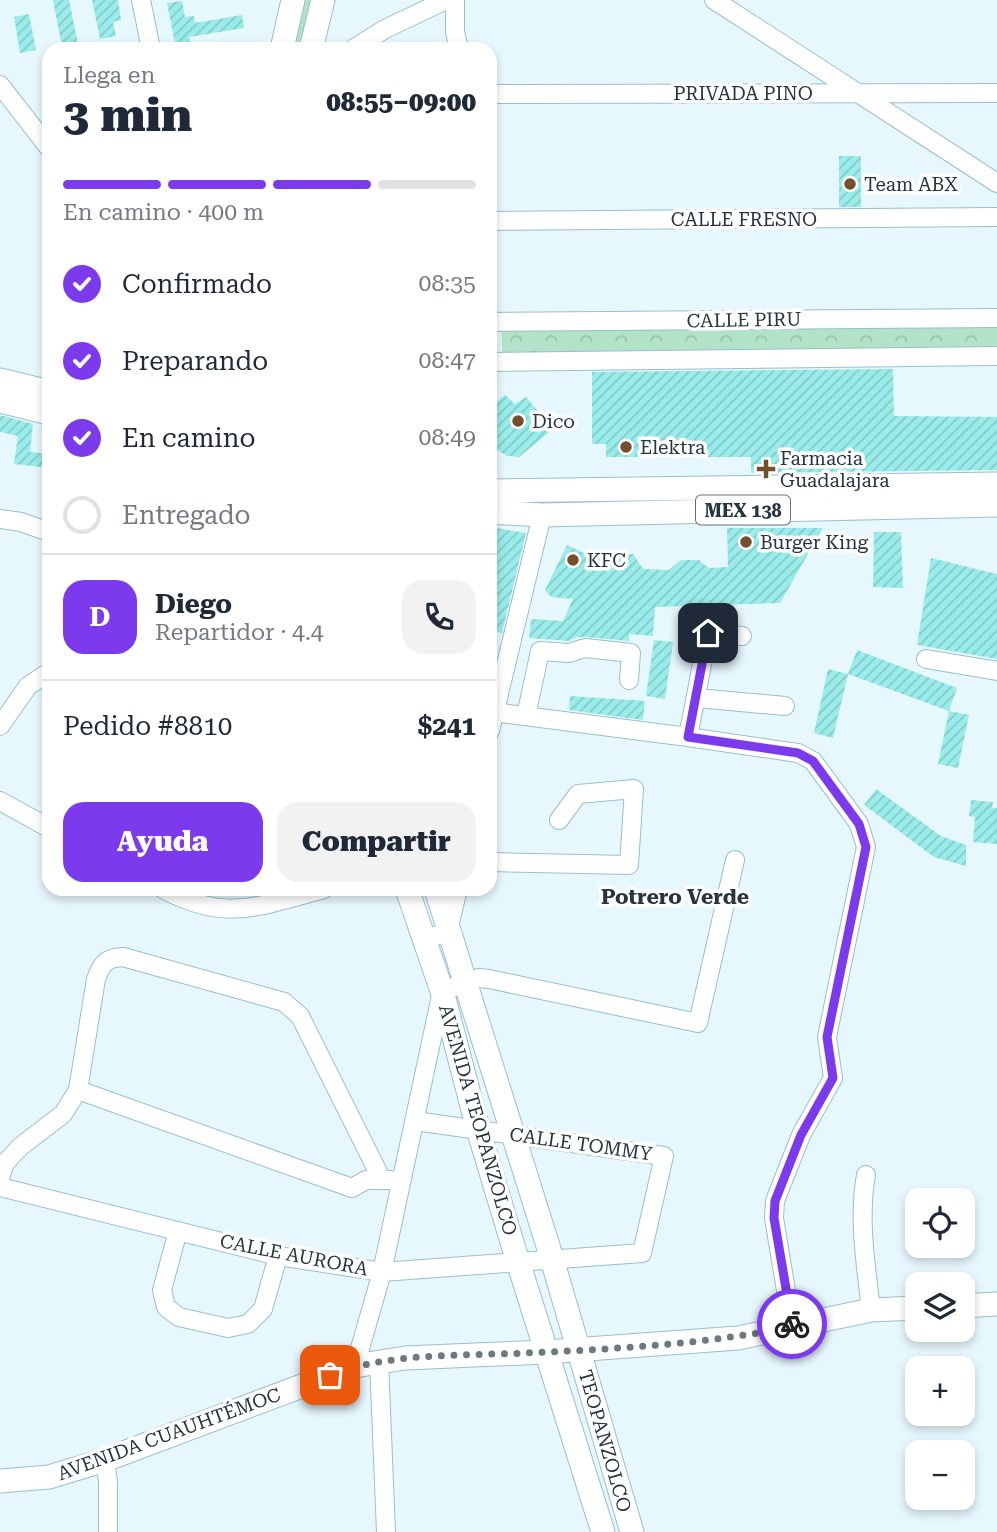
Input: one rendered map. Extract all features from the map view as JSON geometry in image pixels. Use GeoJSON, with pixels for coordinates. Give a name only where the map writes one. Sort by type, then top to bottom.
{"type":"FeatureCollection","features":[{"type":"Feature","properties":{"kind":"main road"},"geometry":{"type":"LineString","coordinates":[[284,42],[293,0]]}},
{"type":"Feature","properties":{"kind":"main road"},"geometry":{"type":"LineString","coordinates":[[313,42],[323,0]]}},
{"type":"Feature","properties":{"kind":"main road"},"geometry":{"type":"LineString","coordinates":[[0,380],[42,390]]}},
{"type":"Feature","properties":{"kind":"main road"},"geometry":{"type":"LineString","coordinates":[[0,401],[42,411]]}},
{"type":"Feature","properties":{"kind":"main road","name":"MEX 138"},"geometry":{"type":"LineString","coordinates":[[497,491],[997,484]]}},
{"type":"Feature","properties":{"kind":"main road","name":"MEX 138"},"geometry":{"type":"LineString","coordinates":[[497,512],[542,514],[997,505]]}},
{"type":"Feature","properties":{"kind":"main road","name":"AVENIDA TEOPANZOLCO"},"geometry":{"type":"LineString","coordinates":[[409,896],[442,991],[478,1129],[546,1352]]}},
{"type":"Feature","properties":{"kind":"main road","name":"AVENIDA TEOPANZOLCO"},"geometry":{"type":"LineString","coordinates":[[438,896],[579,1349]]}},
{"type":"Feature","properties":{"kind":"main road"},"geometry":{"type":"LineString","coordinates":[[975,1305],[997,1304]]}},
{"type":"Feature","properties":{"kind":"main road","name":"AVENIDA CUAUHTÉMOC"},"geometry":{"type":"LineString","coordinates":[[0,1481],[49,1477],[105,1460],[355,1366],[405,1358],[546,1352],[738,1338],[871,1310],[905,1309]]}},
{"type":"Feature","properties":{"kind":"main road","name":"TEOPANZOLCO"},"geometry":{"type":"LineString","coordinates":[[579,1349],[632,1532]]}},
{"type":"Feature","properties":{"kind":"main road","name":"TEOPANZOLCO"},"geometry":{"type":"LineString","coordinates":[[546,1352],[603,1532]]}},
{"type":"Feature","properties":{"kind":"street"},"geometry":{"type":"LineString","coordinates":[[141,0],[150,42]]}},
{"type":"Feature","properties":{"kind":"street"},"geometry":{"type":"LineString","coordinates":[[364,42],[446,0]]}},
{"type":"Feature","properties":{"kind":"street"},"geometry":{"type":"LineString","coordinates":[[455,0],[457,42]]}},
{"type":"Feature","properties":{"kind":"street"},"geometry":{"type":"LineString","coordinates":[[714,0],[997,183]]}},
{"type":"Feature","properties":{"kind":"street"},"geometry":{"type":"LineString","coordinates":[[1,87],[42,139]]}},
{"type":"Feature","properties":{"kind":"street","name":"PRIVADA PINO"},"geometry":{"type":"LineString","coordinates":[[497,94],[997,93]]}},
{"type":"Feature","properties":{"kind":"street","name":"CALLE FRESNO"},"geometry":{"type":"LineString","coordinates":[[497,221],[997,217]]}},
{"type":"Feature","properties":{"kind":"street","name":"CALLE PIRU"},"geometry":{"type":"LineString","coordinates":[[497,322],[997,318]]}},
{"type":"Feature","properties":{"kind":"street"},"geometry":{"type":"LineString","coordinates":[[497,362],[997,356]]}},
{"type":"Feature","properties":{"kind":"street"},"geometry":{"type":"LineString","coordinates":[[497,700],[542,514]]}},
{"type":"Feature","properties":{"kind":"street"},"geometry":{"type":"LineString","coordinates":[[0,519],[21,522],[42,530]]}},
{"type":"Feature","properties":{"kind":"street"},"geometry":{"type":"LineString","coordinates":[[688,737],[708,633],[742,636]]}},
{"type":"Feature","properties":{"kind":"street"},"geometry":{"type":"LineString","coordinates":[[526,716],[540,651],[569,653],[585,648],[631,653],[629,680]]}},
{"type":"Feature","properties":{"kind":"street"},"geometry":{"type":"LineString","coordinates":[[926,659],[997,671]]}},
{"type":"Feature","properties":{"kind":"street"},"geometry":{"type":"LineString","coordinates":[[0,726],[27,686],[42,676]]}},
{"type":"Feature","properties":{"kind":"street"},"geometry":{"type":"LineString","coordinates":[[697,698],[785,706]]}},
{"type":"Feature","properties":{"kind":"street"},"geometry":{"type":"LineString","coordinates":[[497,712],[798,753],[813,761],[859,824],[866,847],[827,1037],[833,1078],[801,1135],[775,1201],[774,1218],[792,1327]]}},
{"type":"Feature","properties":{"kind":"street"},"geometry":{"type":"LineString","coordinates":[[497,862],[629,865],[634,789],[578,794],[559,820]]}},
{"type":"Feature","properties":{"kind":"street"},"geometry":{"type":"LineString","coordinates":[[0,801],[42,824]]}},
{"type":"Feature","properties":{"kind":"street"},"geometry":{"type":"LineString","coordinates":[[355,1366],[382,1272],[442,991],[479,978],[489,979],[698,1023],[735,860]]}},
{"type":"Feature","properties":{"kind":"street"},"geometry":{"type":"LineString","coordinates":[[176,896],[220,910],[253,908],[298,896]]}},
{"type":"Feature","properties":{"kind":"street"},"geometry":{"type":"LineString","coordinates":[[425,940],[448,931],[456,896]]}},
{"type":"Feature","properties":{"kind":"street"},"geometry":{"type":"LineString","coordinates":[[0,1178],[5,1163],[21,1146],[63,1114],[78,1090],[96,979],[102,964],[110,958],[123,957],[284,1002],[300,1016],[381,1178]]}},
{"type":"Feature","properties":{"kind":"street"},"geometry":{"type":"LineString","coordinates":[[78,1090],[352,1188],[366,1180],[381,1178],[401,1182]]}},
{"type":"Feature","properties":{"kind":"street","name":"CALLE TOMMY"},"geometry":{"type":"LineString","coordinates":[[415,1121],[664,1156]]}},
{"type":"Feature","properties":{"kind":"street","name":"CALLE AURORA"},"geometry":{"type":"LineString","coordinates":[[0,1187],[278,1256],[382,1272],[642,1252],[664,1156]]}},
{"type":"Feature","properties":{"kind":"street"},"geometry":{"type":"LineString","coordinates":[[866,1175],[862,1219],[871,1310]]}},
{"type":"Feature","properties":{"kind":"street"},"geometry":{"type":"LineString","coordinates":[[178,1231],[162,1290],[166,1307],[178,1317],[229,1328],[248,1324],[263,1309],[278,1256]]}},
{"type":"Feature","properties":{"kind":"street"},"geometry":{"type":"LineString","coordinates":[[379,1362],[386,1532]]}},
{"type":"Feature","properties":{"kind":"street"},"geometry":{"type":"LineString","coordinates":[[105,1460],[108,1532]]}},
{"type":"Feature","properties":{"kind":"green space"},"geometry":{"type":"Polygon","coordinates":[[[293,0],[323,0],[313,42],[284,42],[293,0]]]}},
{"type":"Feature","properties":{"kind":"green space"},"geometry":{"type":"Polygon","coordinates":[[[997,318],[997,356],[503,362],[501,322],[997,318]]]}},
{"type":"Feature","properties":{"kind":"building"},"geometry":{"type":"Polygon","coordinates":[[[53,0],[69,0],[78,42],[61,42],[53,0]]]}},
{"type":"Feature","properties":{"kind":"building"},"geometry":{"type":"Polygon","coordinates":[[[92,0],[118,0],[121,20],[113,22],[116,36],[100,39],[92,0]]]}},
{"type":"Feature","properties":{"kind":"building"},"geometry":{"type":"Polygon","coordinates":[[[182,1],[185,17],[194,16],[195,23],[242,15],[244,28],[189,37],[190,42],[175,42],[167,3],[182,1]]]}},
{"type":"Feature","properties":{"kind":"building"},"geometry":{"type":"Polygon","coordinates":[[[29,14],[36,50],[20,53],[14,17],[29,14]]]}},
{"type":"Feature","properties":{"kind":"building","name":"Team ABX"},"geometry":{"type":"Polygon","coordinates":[[[839,156],[861,156],[861,207],[839,207],[839,156]]]}},
{"type":"Feature","properties":{"kind":"building"},"geometry":{"type":"Polygon","coordinates":[[[893,369],[894,416],[997,417],[997,470],[751,473],[751,457],[606,457],[606,444],[592,444],[592,372],[893,369]]]}},
{"type":"Feature","properties":{"kind":"building","name":"Dico"},"geometry":{"type":"Polygon","coordinates":[[[505,395],[515,404],[526,397],[553,429],[519,457],[507,456],[497,450],[497,401],[505,395]]]}},
{"type":"Feature","properties":{"kind":"building"},"geometry":{"type":"Polygon","coordinates":[[[0,415],[33,424],[30,452],[42,453],[42,467],[14,464],[18,436],[0,432],[0,415]]]}},
{"type":"Feature","properties":{"kind":"building"},"geometry":{"type":"Polygon","coordinates":[[[497,528],[526,533],[502,633],[497,632],[497,528]]]}},
{"type":"Feature","properties":{"kind":"building"},"geometry":{"type":"Polygon","coordinates":[[[727,528],[823,528],[780,603],[655,607],[653,636],[629,634],[629,641],[586,637],[569,641],[529,638],[531,619],[563,621],[573,599],[551,597],[545,590],[567,545],[588,555],[633,554],[643,569],[669,570],[681,560],[699,560],[709,568],[728,567],[727,528]]]}},
{"type":"Feature","properties":{"kind":"building"},"geometry":{"type":"Polygon","coordinates":[[[874,532],[901,532],[903,588],[873,587],[874,532]]]}},
{"type":"Feature","properties":{"kind":"building"},"geometry":{"type":"Polygon","coordinates":[[[931,558],[997,574],[997,659],[917,645],[931,558]]]}},
{"type":"Feature","properties":{"kind":"building"},"geometry":{"type":"Polygon","coordinates":[[[654,640],[673,642],[665,699],[646,696],[654,640]]]}},
{"type":"Feature","properties":{"kind":"building"},"geometry":{"type":"Polygon","coordinates":[[[857,650],[957,688],[949,711],[848,674],[857,650]]]}},
{"type":"Feature","properties":{"kind":"building"},"geometry":{"type":"Polygon","coordinates":[[[828,669],[848,674],[833,738],[814,733],[828,669]]]}},
{"type":"Feature","properties":{"kind":"building"},"geometry":{"type":"Polygon","coordinates":[[[570,696],[645,701],[643,720],[569,710],[570,696]]]}},
{"type":"Feature","properties":{"kind":"building"},"geometry":{"type":"Polygon","coordinates":[[[949,711],[969,715],[958,768],[938,764],[949,711]]]}},
{"type":"Feature","properties":{"kind":"building"},"geometry":{"type":"Polygon","coordinates":[[[876,789],[941,836],[966,845],[966,866],[934,857],[864,805],[876,789]]]}},
{"type":"Feature","properties":{"kind":"building"},"geometry":{"type":"Polygon","coordinates":[[[971,800],[993,802],[992,808],[997,808],[997,844],[973,842],[975,817],[969,816],[971,800]]]}},
{"type":"Feature","properties":{"kind":"way so far"},"geometry":{"type":"LineString","coordinates":[[330,1375],[355,1366],[405,1358],[682,1343],[738,1338],[792,1327],[792,1324]]}},
{"type":"Feature","properties":{"kind":"place","name":"Team ABX"},"geometry":{"type":"Point","coordinates":[850,184]}},
{"type":"Feature","properties":{"kind":"place","name":"Dico"},"geometry":{"type":"Point","coordinates":[518,421]}},
{"type":"Feature","properties":{"kind":"place","name":"Elektra"},"geometry":{"type":"Point","coordinates":[626,447]}},
{"type":"Feature","properties":{"kind":"place","name":"Farmacia Guadalajara"},"geometry":{"type":"Point","coordinates":[766,469]}},
{"type":"Feature","properties":{"kind":"place","name":"Burger King"},"geometry":{"type":"Point","coordinates":[746,542]}},
{"type":"Feature","properties":{"kind":"place","name":"KFC"},"geometry":{"type":"Point","coordinates":[573,560]}},
{"type":"Feature","properties":{"kind":"district","name":"Potrero Verde"},"geometry":{"type":"Point","coordinates":[675,897]}},
{"type":"Feature","properties":{"kind":"route"},"geometry":{"type":"LineString","coordinates":[[708,633],[688,737],[798,753],[813,761],[859,824],[866,847],[827,1037],[833,1078],[801,1135],[775,1201],[774,1218],[792,1324]]}}]}
